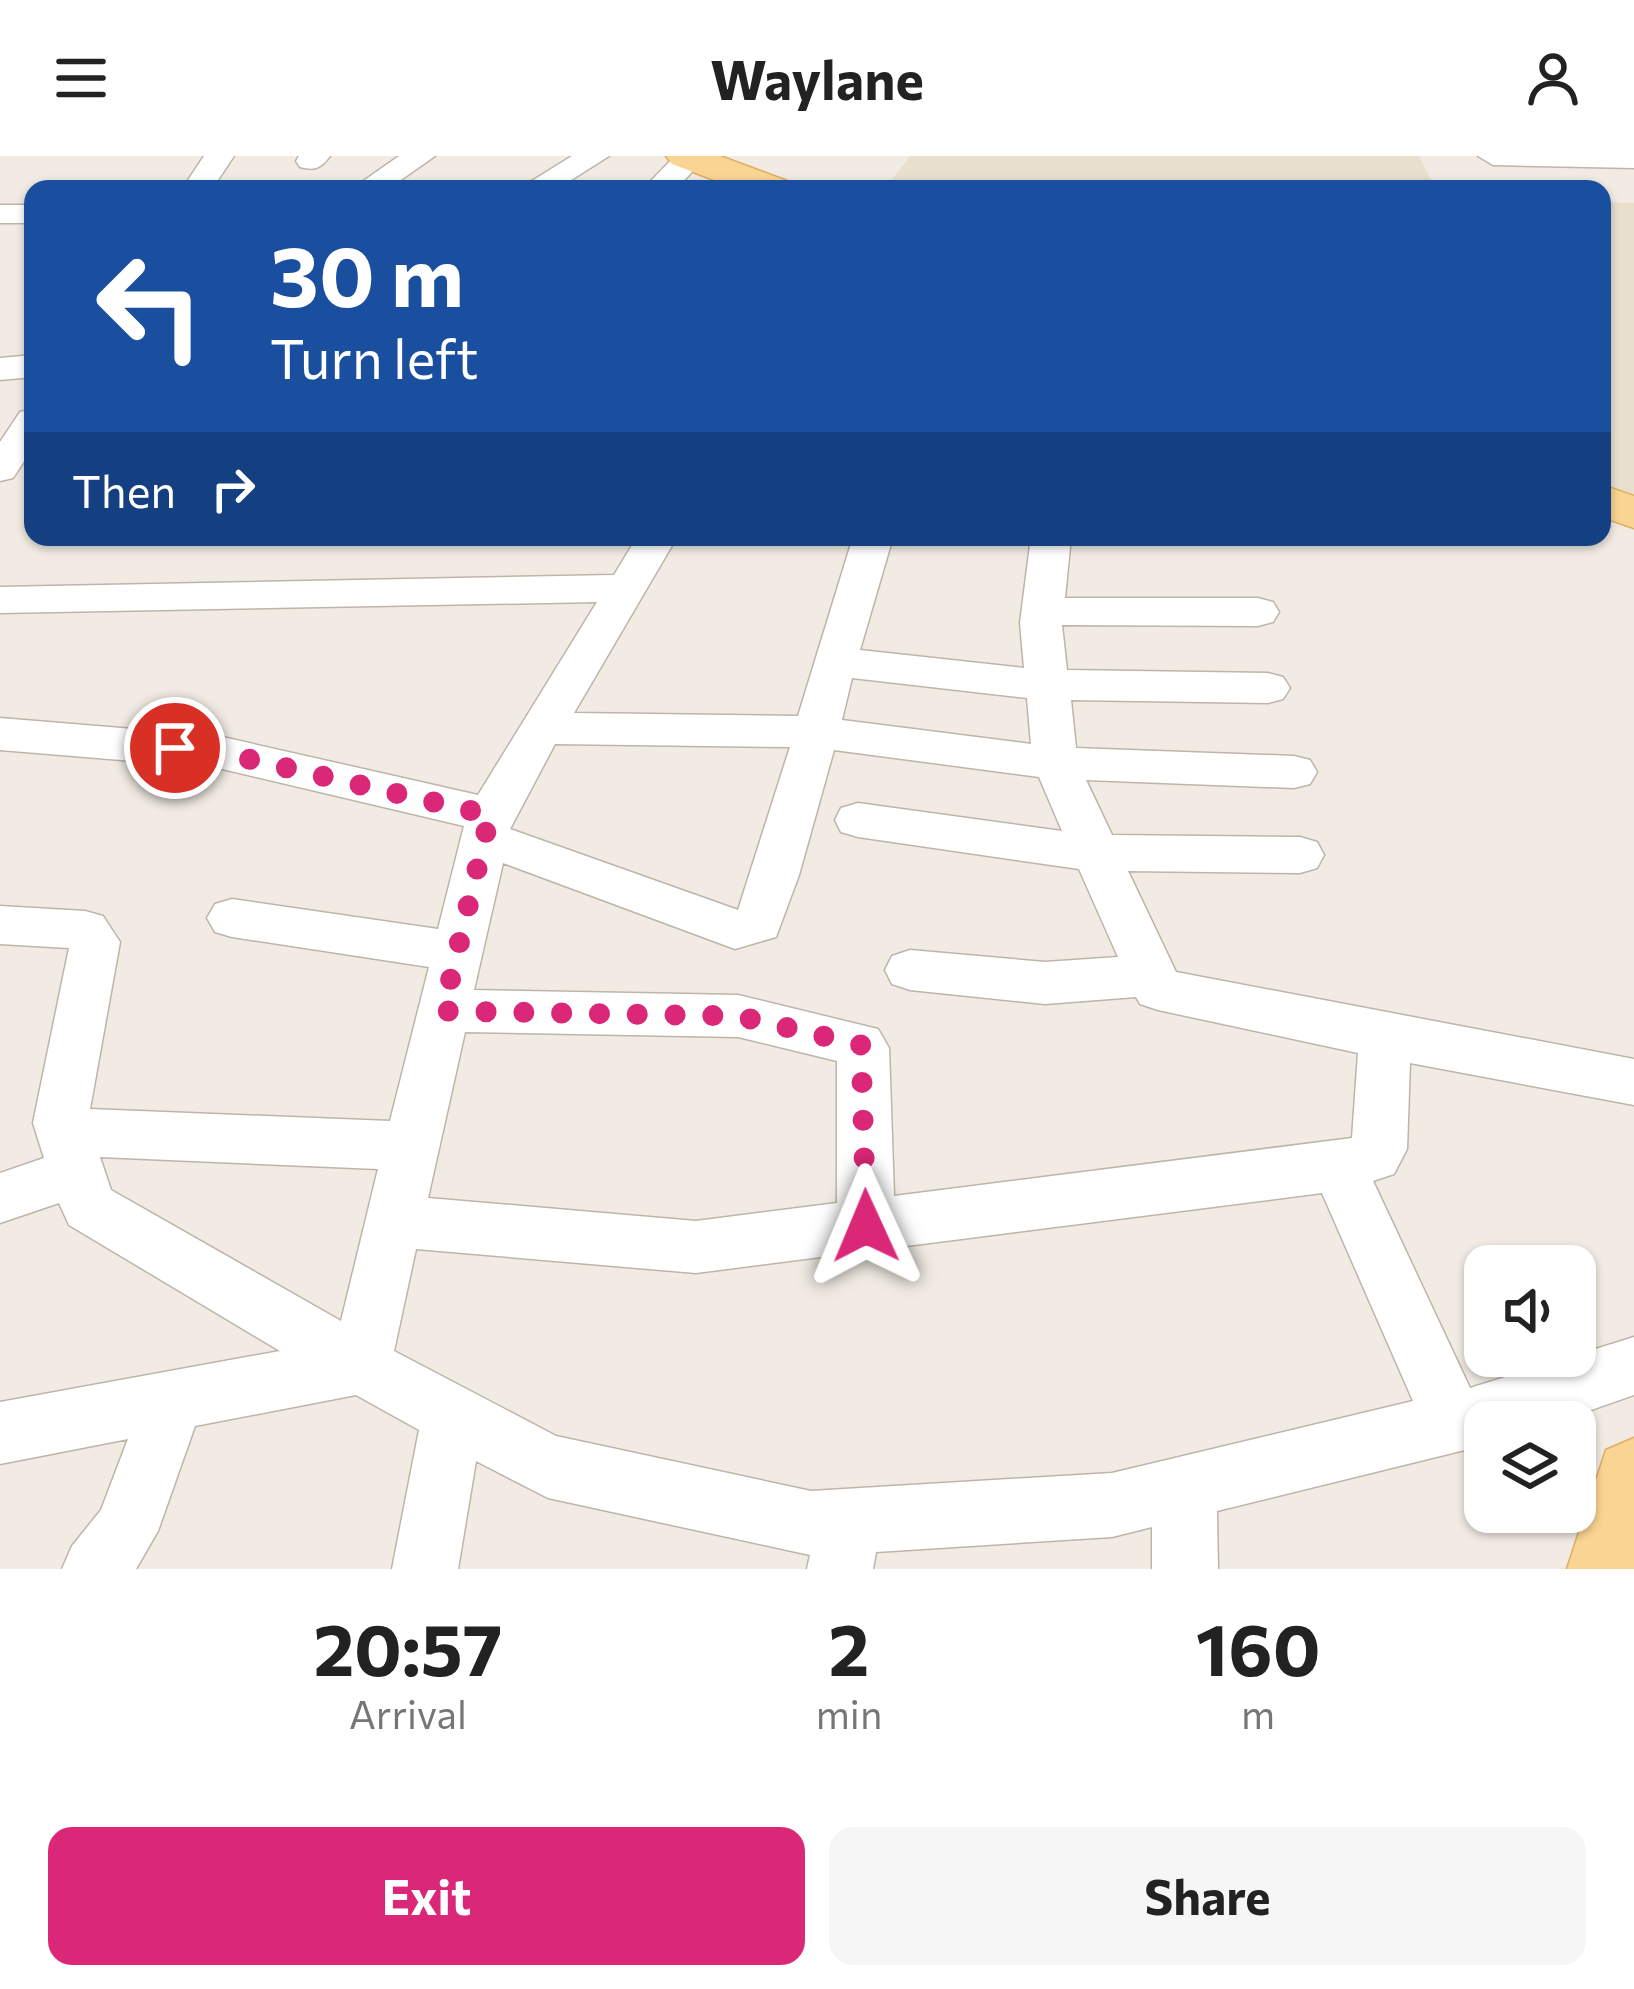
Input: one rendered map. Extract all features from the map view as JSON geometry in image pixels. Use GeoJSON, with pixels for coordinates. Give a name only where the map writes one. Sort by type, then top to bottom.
{"type":"FeatureCollection","features":[{"type":"Feature","properties":{"kind":"main road"},"geometry":{"type":"LineString","coordinates":[[687,157],[749,180]]}},
{"type":"Feature","properties":{"kind":"main road"},"geometry":{"type":"LineString","coordinates":[[1608,1569],[1634,1478]]}},
{"type":"Feature","properties":{"kind":"street"},"geometry":{"type":"LineString","coordinates":[[381,180],[420,156]]}},
{"type":"Feature","properties":{"kind":"street"},"geometry":{"type":"LineString","coordinates":[[550,180],[594,156]]}},
{"type":"Feature","properties":{"kind":"street"},"geometry":{"type":"LineString","coordinates":[[1492,156],[1634,158]]}},
{"type":"Feature","properties":{"kind":"street"},"geometry":{"type":"LineString","coordinates":[[666,180],[687,157]]}},
{"type":"Feature","properties":{"kind":"street"},"geometry":{"type":"LineString","coordinates":[[0,471],[24,434]]}},
{"type":"Feature","properties":{"kind":"street"},"geometry":{"type":"LineString","coordinates":[[360,1365],[487,827],[652,546]]}},
{"type":"Feature","properties":{"kind":"street"},"geometry":{"type":"LineString","coordinates":[[0,734],[218,752],[487,827],[746,930],[758,923],[782,861],[833,661],[870,546]]}},
{"type":"Feature","properties":{"kind":"street"},"geometry":{"type":"LineString","coordinates":[[1050,546],[1042,611],[1055,763],[1152,975],[1165,993],[1634,1082]]}},
{"type":"Feature","properties":{"kind":"street"},"geometry":{"type":"LineString","coordinates":[[0,600],[626,588]]}},
{"type":"Feature","properties":{"kind":"street"},"geometry":{"type":"LineString","coordinates":[[1042,611],[1258,612]]}},
{"type":"Feature","properties":{"kind":"street"},"geometry":{"type":"LineString","coordinates":[[833,661],[1047,686],[1268,688]]}},
{"type":"Feature","properties":{"kind":"street"},"geometry":{"type":"LineString","coordinates":[[543,728],[814,732],[1055,763],[1294,772]]}},
{"type":"Feature","properties":{"kind":"street"},"geometry":{"type":"LineString","coordinates":[[859,820],[1097,858],[1300,855]]}},
{"type":"Feature","properties":{"kind":"street"},"geometry":{"type":"LineString","coordinates":[[232,918],[458,952]]}},
{"type":"Feature","properties":{"kind":"street"},"geometry":{"type":"LineString","coordinates":[[0,925],[85,930],[95,942],[60,1123],[88,1207],[360,1365],[548,1466],[811,1523],[844,1545],[1112,1505],[1454,1423],[1634,1366]]}},
{"type":"Feature","properties":{"kind":"street"},"geometry":{"type":"LineString","coordinates":[[910,970],[1045,983],[1152,975]]}},
{"type":"Feature","properties":{"kind":"street"},"geometry":{"type":"LineString","coordinates":[[443,1011],[738,1016],[861,1045],[866,1226]]}},
{"type":"Feature","properties":{"kind":"street"},"geometry":{"type":"LineString","coordinates":[[394,1221],[696,1247],[1338,1166],[1374,1157],[1379,1149],[1385,1036]]}},
{"type":"Feature","properties":{"kind":"street"},"geometry":{"type":"LineString","coordinates":[[0,1198],[70,1152],[412,1146]]}},
{"type":"Feature","properties":{"kind":"street"},"geometry":{"type":"LineString","coordinates":[[1338,1166],[1454,1423]]}},
{"type":"Feature","properties":{"kind":"street"},"geometry":{"type":"LineString","coordinates":[[0,1433],[360,1365]]}},
{"type":"Feature","properties":{"kind":"street"},"geometry":{"type":"LineString","coordinates":[[95,1569],[124,1532],[174,1399]]}},
{"type":"Feature","properties":{"kind":"street"},"geometry":{"type":"LineString","coordinates":[[425,1569],[453,1414]]}},
{"type":"Feature","properties":{"kind":"street"},"geometry":{"type":"LineString","coordinates":[[1184,1488],[1185,1569]]}},
{"type":"Feature","properties":{"kind":"shaded area"},"geometry":{"type":"Polygon","coordinates":[[[910,156],[1419,156],[1431,180],[892,180],[910,156]]]}},
{"type":"Feature","properties":{"kind":"shaded area"},"geometry":{"type":"Polygon","coordinates":[[[1611,202],[1634,203],[1634,512],[1611,503],[1611,202]]]}},
{"type":"Feature","properties":{"kind":"route"},"geometry":{"type":"LineString","coordinates":[[175,748],[218,752],[490,815],[443,1011],[738,1016],[861,1045],[866,1226]]}}]}
